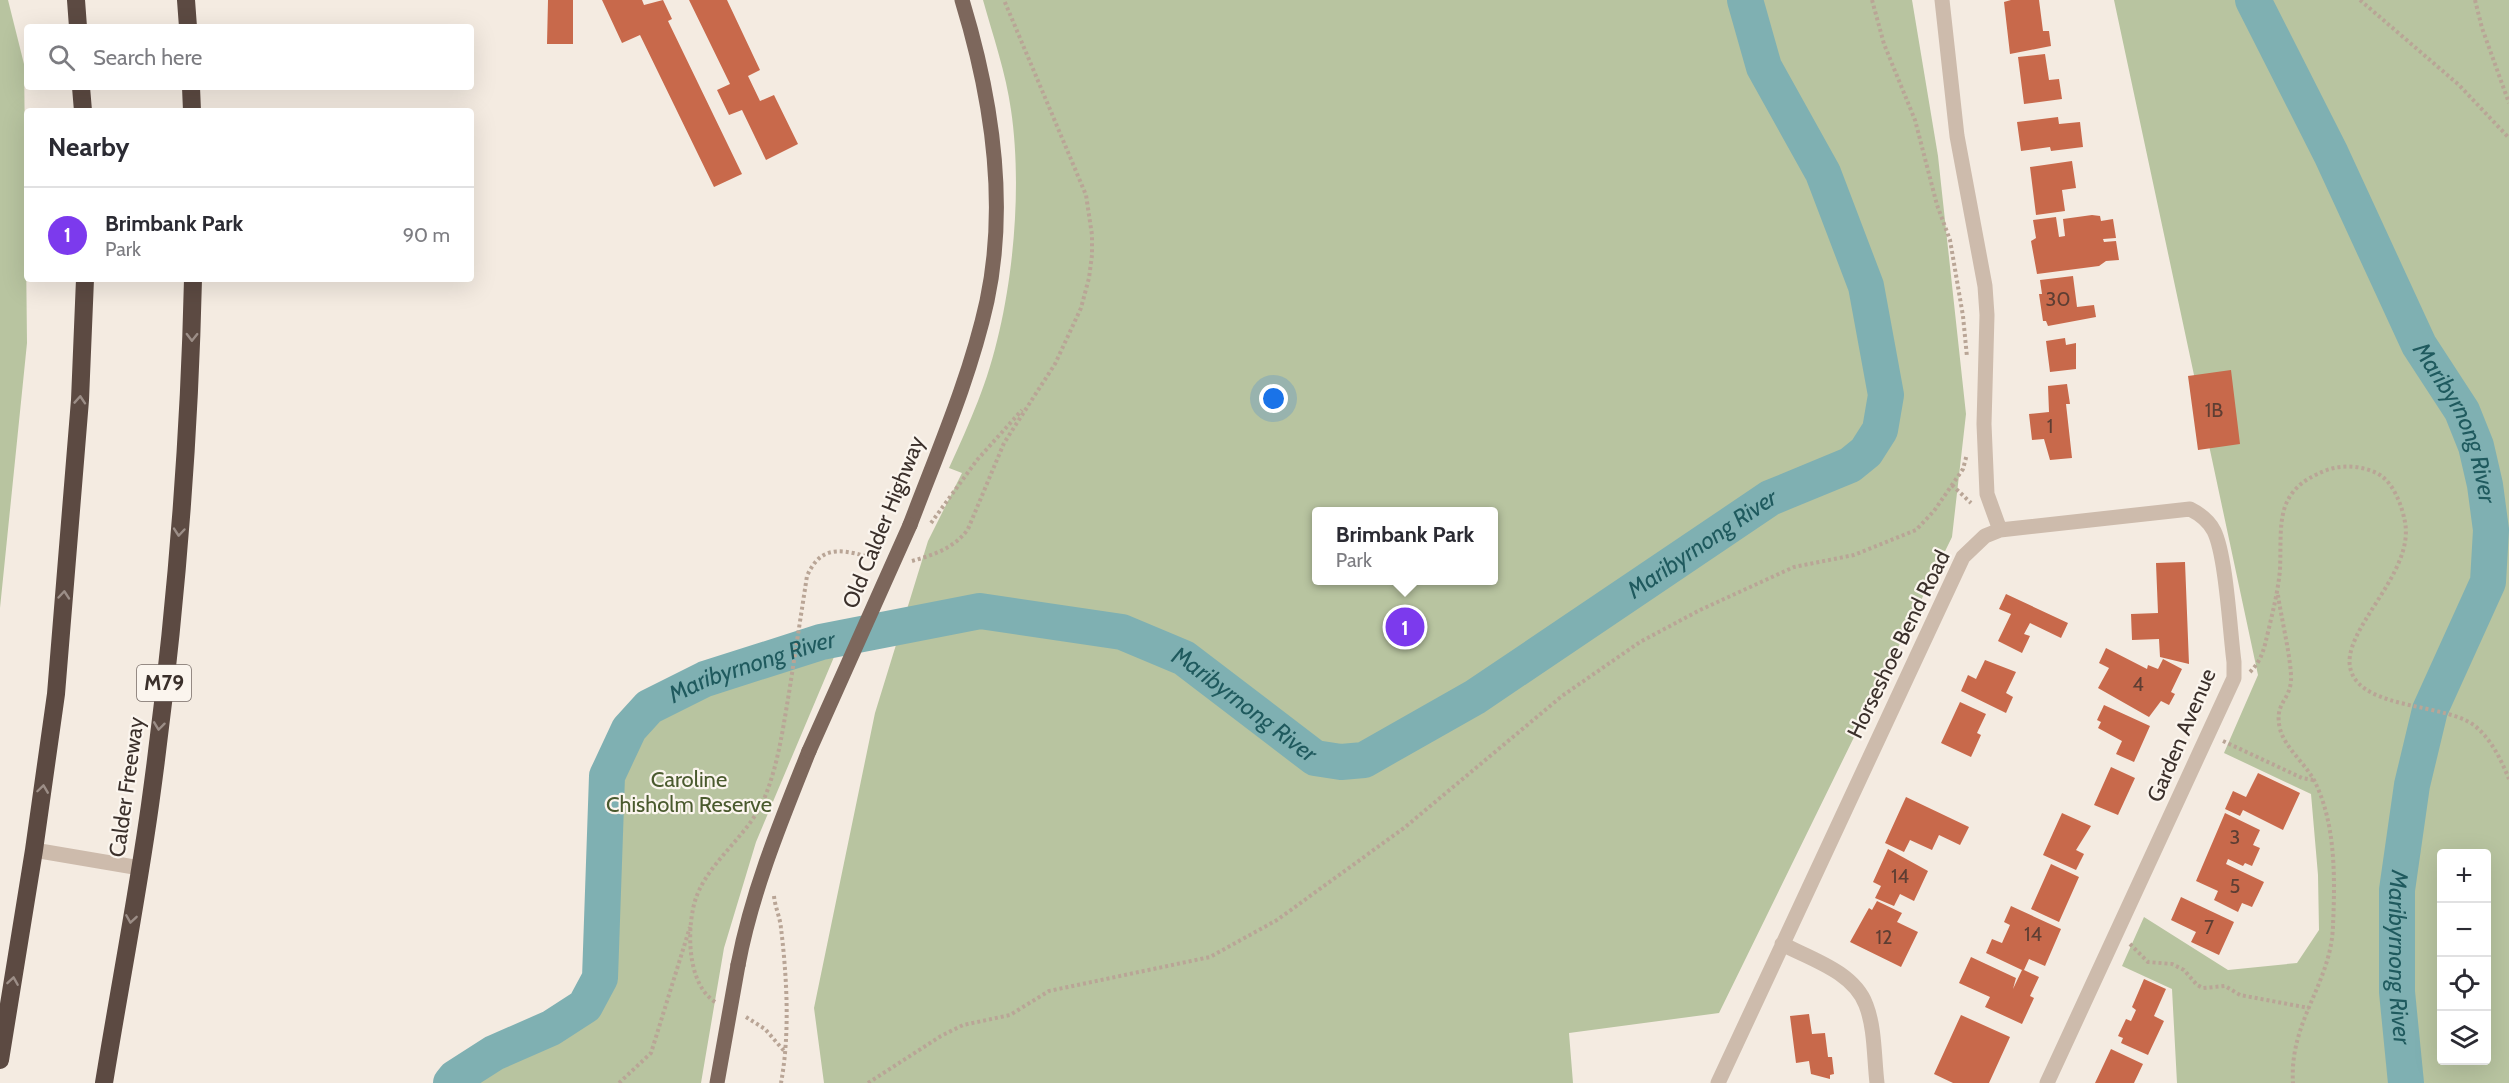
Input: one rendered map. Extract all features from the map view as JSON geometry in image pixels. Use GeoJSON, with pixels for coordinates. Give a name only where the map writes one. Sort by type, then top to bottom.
{"type":"FeatureCollection","features":[{"type":"Feature","properties":{"kind":"highway"},"geometry":{"type":"LineString","coordinates":[[76,0],[78,24]]}},
{"type":"Feature","properties":{"kind":"highway"},"geometry":{"type":"LineString","coordinates":[[186,0],[190,24]]}},
{"type":"Feature","properties":{"kind":"highway"},"geometry":{"type":"LineString","coordinates":[[190,24],[192,0]]}},
{"type":"Feature","properties":{"kind":"highway"},"geometry":{"type":"LineString","coordinates":[[81,90],[82,108]]}},
{"type":"Feature","properties":{"kind":"highway"},"geometry":{"type":"LineString","coordinates":[[192,90],[193,108]]}},
{"type":"Feature","properties":{"kind":"highway"},"geometry":{"type":"LineString","coordinates":[[0,1060],[34,850],[56,694],[80,400],[85,282]]}},
{"type":"Feature","properties":{"kind":"highway","name":"Calder Freeway"},"geometry":{"type":"LineString","coordinates":[[104,1083],[140,868],[167,658],[181,509],[191,354],[193,282]]}},
{"type":"Feature","properties":{"kind":"main road","name":"Old Calder Highway"},"geometry":{"type":"LineString","coordinates":[[717,1083],[744,931],[761,875],[809,752],[909,525],[968,371],[987,300],[993,259],[996,180],[981,70],[962,0]]}},
{"type":"Feature","properties":{"kind":"street"},"geometry":{"type":"LineString","coordinates":[[1942,0],[1957,136],[1985,286],[1987,315],[1984,424],[1987,494],[2000,530]]}},
{"type":"Feature","properties":{"kind":"street","name":"Garden Avenue"},"geometry":{"type":"LineString","coordinates":[[2000,530],[2184,508],[2199,513],[2214,532],[2220,554],[2234,662],[2234,678],[2046,1083]]}},
{"type":"Feature","properties":{"kind":"street","name":"Horseshoe Bend Road"},"geometry":{"type":"LineString","coordinates":[[1718,1083],[1954,573],[1973,546],[2000,530]]}},
{"type":"Feature","properties":{"kind":"street"},"geometry":{"type":"LineString","coordinates":[[34,850],[140,868]]}},
{"type":"Feature","properties":{"kind":"street"},"geometry":{"type":"LineString","coordinates":[[1782,944],[1845,978],[1862,997],[1870,1019],[1877,1083]]}},
{"type":"Feature","properties":{"kind":"path"},"geometry":{"type":"LineString","coordinates":[[925,533],[985,450],[1029,403],[1055,364],[1081,308],[1089,278],[1092,235],[1086,195],[1004,0]]}},
{"type":"Feature","properties":{"kind":"path"},"geometry":{"type":"LineString","coordinates":[[1872,0],[1884,44],[1915,120],[1937,205],[1950,240],[1963,316],[1967,361]]}},
{"type":"Feature","properties":{"kind":"path"},"geometry":{"type":"LineString","coordinates":[[2360,0],[2459,85],[2509,138]]}},
{"type":"Feature","properties":{"kind":"path"},"geometry":{"type":"LineString","coordinates":[[2475,0],[2482,28],[2509,103]]}},
{"type":"Feature","properties":{"kind":"path"},"geometry":{"type":"LineString","coordinates":[[868,1083],[941,1036],[963,1025],[1010,1016],[1049,991],[1210,957],[1269,925],[1404,828],[1562,696],[1640,642],[1700,610],[1794,567],[1854,555],[1916,530],[1934,511],[1963,470],[1969,448]]}},
{"type":"Feature","properties":{"kind":"path"},"geometry":{"type":"LineString","coordinates":[[2293,1083],[2292,1056],[2296,1035],[2324,971],[2333,928],[2332,848],[2322,799],[2314,780],[2281,732],[2278,711],[2291,681],[2278,592],[2279,532],[2282,511],[2287,499],[2315,475],[2331,469],[2351,466],[2370,470],[2383,477],[2402,508],[2406,528],[2404,548],[2386,589],[2352,645],[2349,661],[2351,673],[2374,695],[2474,725],[2496,751],[2509,779]]}},
{"type":"Feature","properties":{"kind":"path"},"geometry":{"type":"LineString","coordinates":[[785,716],[807,576]]}},
{"type":"Feature","properties":{"kind":"path"},"geometry":{"type":"LineString","coordinates":[[2234,678],[2248,675],[2261,661],[2278,592]]}},
{"type":"Feature","properties":{"kind":"path"},"geometry":{"type":"LineString","coordinates":[[2223,741],[2302,778],[2314,780]]}},
{"type":"Feature","properties":{"kind":"path"},"geometry":{"type":"LineString","coordinates":[[774,892],[781,927],[786,998],[785,1052],[781,1083]]}},
{"type":"Feature","properties":{"kind":"path"},"geometry":{"type":"LineString","coordinates":[[619,1083],[651,1053],[692,921]]}},
{"type":"Feature","properties":{"kind":"path"},"geometry":{"type":"LineString","coordinates":[[2128,942],[2148,962],[2172,964],[2184,970],[2197,985],[2204,988],[2225,986],[2240,995],[2309,1008]]}},
{"type":"Feature","properties":{"kind":"green space"},"geometry":{"type":"Polygon","coordinates":[[[0,0],[8,0],[24,64],[24,282],[26,282],[27,343],[0,608],[0,0]]]}},
{"type":"Feature","properties":{"kind":"green space"},"geometry":{"type":"Polygon","coordinates":[[[983,0],[1912,0],[1938,156],[1966,414],[1952,537],[1719,1013],[1569,1033],[1573,1083],[824,1083],[814,1008],[875,713],[928,541],[962,473],[949,468],[975,410],[989,369],[1006,296],[1015,219],[1015,144],[1006,82],[983,0]]]}},
{"type":"Feature","properties":{"kind":"green space"},"geometry":{"type":"Polygon","coordinates":[[[2114,0],[2509,0],[2509,1083],[2177,1083],[2172,989],[2122,966],[2144,917],[2228,970],[2297,963],[2319,930],[2318,875],[2311,794],[2224,753],[2258,675],[2114,0]]]}},
{"type":"Feature","properties":{"kind":"green space","name":"Caroline Chisholm Reserve"},"geometry":{"type":"Polygon","coordinates":[[[842,638],[756,842],[724,948],[701,1083],[451,1083],[455,1078],[494,1053],[551,1028],[585,1006],[600,979],[607,776],[629,729],[649,707],[705,679],[821,642],[842,638]]]}},
{"type":"Feature","properties":{"kind":"building"},"geometry":{"type":"Polygon","coordinates":[[[548,0],[573,0],[573,44],[547,44],[548,0]]]}},
{"type":"Feature","properties":{"kind":"building"},"geometry":{"type":"Polygon","coordinates":[[[602,0],[642,0],[644,5],[663,0],[672,19],[668,21],[742,174],[714,187],[640,35],[622,43],[602,0]]]}},
{"type":"Feature","properties":{"kind":"building"},"geometry":{"type":"Polygon","coordinates":[[[689,0],[727,0],[760,70],[748,76],[760,101],[774,95],[798,144],[766,160],[742,110],[729,115],[717,90],[730,84],[689,0]]]}},
{"type":"Feature","properties":{"kind":"building"},"geometry":{"type":"Polygon","coordinates":[[[2039,0],[2043,31],[2049,31],[2051,46],[2010,54],[2004,2],[2039,0]]]}},
{"type":"Feature","properties":{"kind":"building"},"geometry":{"type":"Polygon","coordinates":[[[2045,54],[2049,80],[2059,79],[2062,99],[2024,104],[2018,57],[2045,54]]]}},
{"type":"Feature","properties":{"kind":"building"},"geometry":{"type":"Polygon","coordinates":[[[2058,117],[2059,124],[2080,122],[2083,147],[2051,151],[2050,147],[2021,151],[2017,122],[2058,117]]]}},
{"type":"Feature","properties":{"kind":"building"},"geometry":{"type":"Polygon","coordinates":[[[2072,161],[2076,188],[2062,190],[2065,211],[2036,215],[2030,167],[2072,161]]]}},
{"type":"Feature","properties":{"kind":"building"},"geometry":{"type":"Polygon","coordinates":[[[2100,216],[2101,221],[2113,219],[2116,238],[2103,239],[2104,242],[2116,241],[2119,260],[2106,261],[2099,266],[2037,274],[2031,241],[2036,238],[2033,220],[2056,217],[2059,237],[2065,236],[2063,219],[2100,216]]]}},
{"type":"Feature","properties":{"kind":"building"},"geometry":{"type":"Polygon","coordinates":[[[2073,276],[2077,307],[2094,305],[2096,317],[2048,326],[2046,321],[2043,321],[2039,294],[2042,294],[2040,280],[2073,276]]]}},
{"type":"Feature","properties":{"kind":"building"},"geometry":{"type":"Polygon","coordinates":[[[2065,338],[2066,345],[2076,343],[2076,369],[2050,372],[2046,341],[2065,338]]]}},
{"type":"Feature","properties":{"kind":"building"},"geometry":{"type":"Polygon","coordinates":[[[2231,370],[2240,444],[2198,450],[2188,376],[2231,370]]]}},
{"type":"Feature","properties":{"kind":"building"},"geometry":{"type":"Polygon","coordinates":[[[2067,384],[2070,404],[2066,404],[2072,458],[2050,460],[2044,439],[2032,440],[2029,414],[2049,412],[2048,386],[2067,384]]]}},
{"type":"Feature","properties":{"kind":"building"},"geometry":{"type":"Polygon","coordinates":[[[2185,562],[2189,664],[2160,657],[2159,639],[2132,640],[2131,614],[2158,613],[2156,563],[2185,562]]]}},
{"type":"Feature","properties":{"kind":"building"},"geometry":{"type":"Polygon","coordinates":[[[2006,594],[2068,623],[2061,638],[2030,623],[2024,634],[2030,636],[2022,653],[1998,641],[2011,614],[1999,609],[2006,594]]]}},
{"type":"Feature","properties":{"kind":"building"},"geometry":{"type":"Polygon","coordinates":[[[2106,648],[2147,669],[2148,665],[2158,669],[2163,659],[2182,669],[2171,692],[2175,694],[2169,705],[2161,701],[2149,717],[2098,688],[2109,668],[2099,663],[2106,648]]]}},
{"type":"Feature","properties":{"kind":"building"},"geometry":{"type":"Polygon","coordinates":[[[1985,660],[2016,672],[2006,693],[2013,697],[2006,713],[1961,691],[1968,675],[1976,679],[1985,660]]]}},
{"type":"Feature","properties":{"kind":"building"},"geometry":{"type":"Polygon","coordinates":[[[1960,702],[1986,714],[1977,733],[1981,735],[1971,757],[1941,743],[1960,702]]]}},
{"type":"Feature","properties":{"kind":"building"},"geometry":{"type":"Polygon","coordinates":[[[2104,705],[2150,726],[2134,762],[2116,754],[2122,741],[2098,728],[2101,722],[2097,720],[2104,705]]]}},
{"type":"Feature","properties":{"kind":"building"},"geometry":{"type":"Polygon","coordinates":[[[2111,767],[2135,778],[2118,815],[2094,805],[2111,767]]]}},
{"type":"Feature","properties":{"kind":"building"},"geometry":{"type":"Polygon","coordinates":[[[2258,773],[2300,793],[2283,830],[2243,810],[2240,816],[2225,809],[2233,791],[2246,797],[2258,773]]]}},
{"type":"Feature","properties":{"kind":"building"},"geometry":{"type":"Polygon","coordinates":[[[1906,797],[1969,827],[1960,845],[1939,835],[1932,850],[1910,840],[1904,852],[1885,843],[1906,797]]]}},
{"type":"Feature","properties":{"kind":"building"},"geometry":{"type":"Polygon","coordinates":[[[2062,813],[2091,826],[2076,850],[2084,854],[2076,870],[2043,855],[2062,813]]]}},
{"type":"Feature","properties":{"kind":"building"},"geometry":{"type":"Polygon","coordinates":[[[2225,813],[2260,830],[2253,845],[2260,848],[2252,866],[2245,863],[2243,866],[2228,859],[2226,864],[2264,882],[2252,907],[2242,903],[2238,912],[2214,900],[2218,891],[2196,881],[2225,813]]]}},
{"type":"Feature","properties":{"kind":"building"},"geometry":{"type":"Polygon","coordinates":[[[1888,849],[1928,871],[1914,901],[1900,894],[1894,906],[1875,898],[1881,886],[1873,882],[1888,849]]]}},
{"type":"Feature","properties":{"kind":"building"},"geometry":{"type":"Polygon","coordinates":[[[2051,864],[2079,877],[2059,922],[2031,909],[2051,864]]]}},
{"type":"Feature","properties":{"kind":"building"},"geometry":{"type":"Polygon","coordinates":[[[2181,897],[2234,922],[2219,955],[2191,942],[2196,932],[2171,920],[2181,897]]]}},
{"type":"Feature","properties":{"kind":"building"},"geometry":{"type":"Polygon","coordinates":[[[1877,901],[1902,913],[1897,922],[1918,932],[1901,967],[1850,942],[1869,908],[1872,910],[1877,901]]]}},
{"type":"Feature","properties":{"kind":"building"},"geometry":{"type":"Polygon","coordinates":[[[2011,906],[2061,929],[2045,966],[2029,959],[2024,970],[2039,977],[2030,996],[2034,998],[2022,1024],[1985,1007],[1990,997],[1959,983],[1971,957],[2016,978],[2013,989],[2022,970],[1986,953],[1992,939],[2002,943],[2010,925],[2004,922],[2011,906]]]}},
{"type":"Feature","properties":{"kind":"building"},"geometry":{"type":"Polygon","coordinates":[[[2144,979],[2166,989],[2154,1016],[2164,1021],[2148,1055],[2121,1043],[2123,1038],[2118,1036],[2126,1019],[2131,1021],[2136,1010],[2132,1007],[2144,979]]]}},
{"type":"Feature","properties":{"kind":"building"},"geometry":{"type":"Polygon","coordinates":[[[1809,1014],[1812,1034],[1825,1033],[1828,1057],[1832,1057],[1834,1074],[1830,1075],[1830,1079],[1811,1074],[1809,1061],[1796,1063],[1790,1016],[1809,1014]]]}},
{"type":"Feature","properties":{"kind":"building"},"geometry":{"type":"Polygon","coordinates":[[[1961,1015],[2010,1037],[1989,1083],[1953,1083],[1934,1074],[1961,1015]]]}},
{"type":"Feature","properties":{"kind":"building"},"geometry":{"type":"Polygon","coordinates":[[[2111,1049],[2143,1064],[2134,1083],[2095,1083],[2111,1049]]]}},
{"type":"Feature","properties":{"kind":"waterway","name":"Maribyrnong River"},"geometry":{"type":"LineString","coordinates":[[451,1083],[455,1078],[494,1053],[551,1028],[585,1006],[600,978],[607,776],[629,729],[649,707],[705,679],[821,642],[980,611],[1122,632],[1184,658],[1315,758],[1341,762],[1364,760],[1475,697],[1770,498],[1850,465],[1866,452],[1880,430],[1886,395],[1866,286],[1823,173],[1764,67],[1745,0]]}},
{"type":"Feature","properties":{"kind":"waterway","name":"Maribyrnong River"},"geometry":{"type":"LineString","coordinates":[[2253,0],[2331,154],[2419,345],[2462,411],[2476,446],[2485,485],[2491,530],[2488,582],[2430,710],[2412,785],[2397,890],[2397,992],[2406,1083]]}},
{"type":"Feature","properties":{"kind":"place","name":"Brimbank Park"},"geometry":{"type":"Point","coordinates":[1405,627]}}]}
